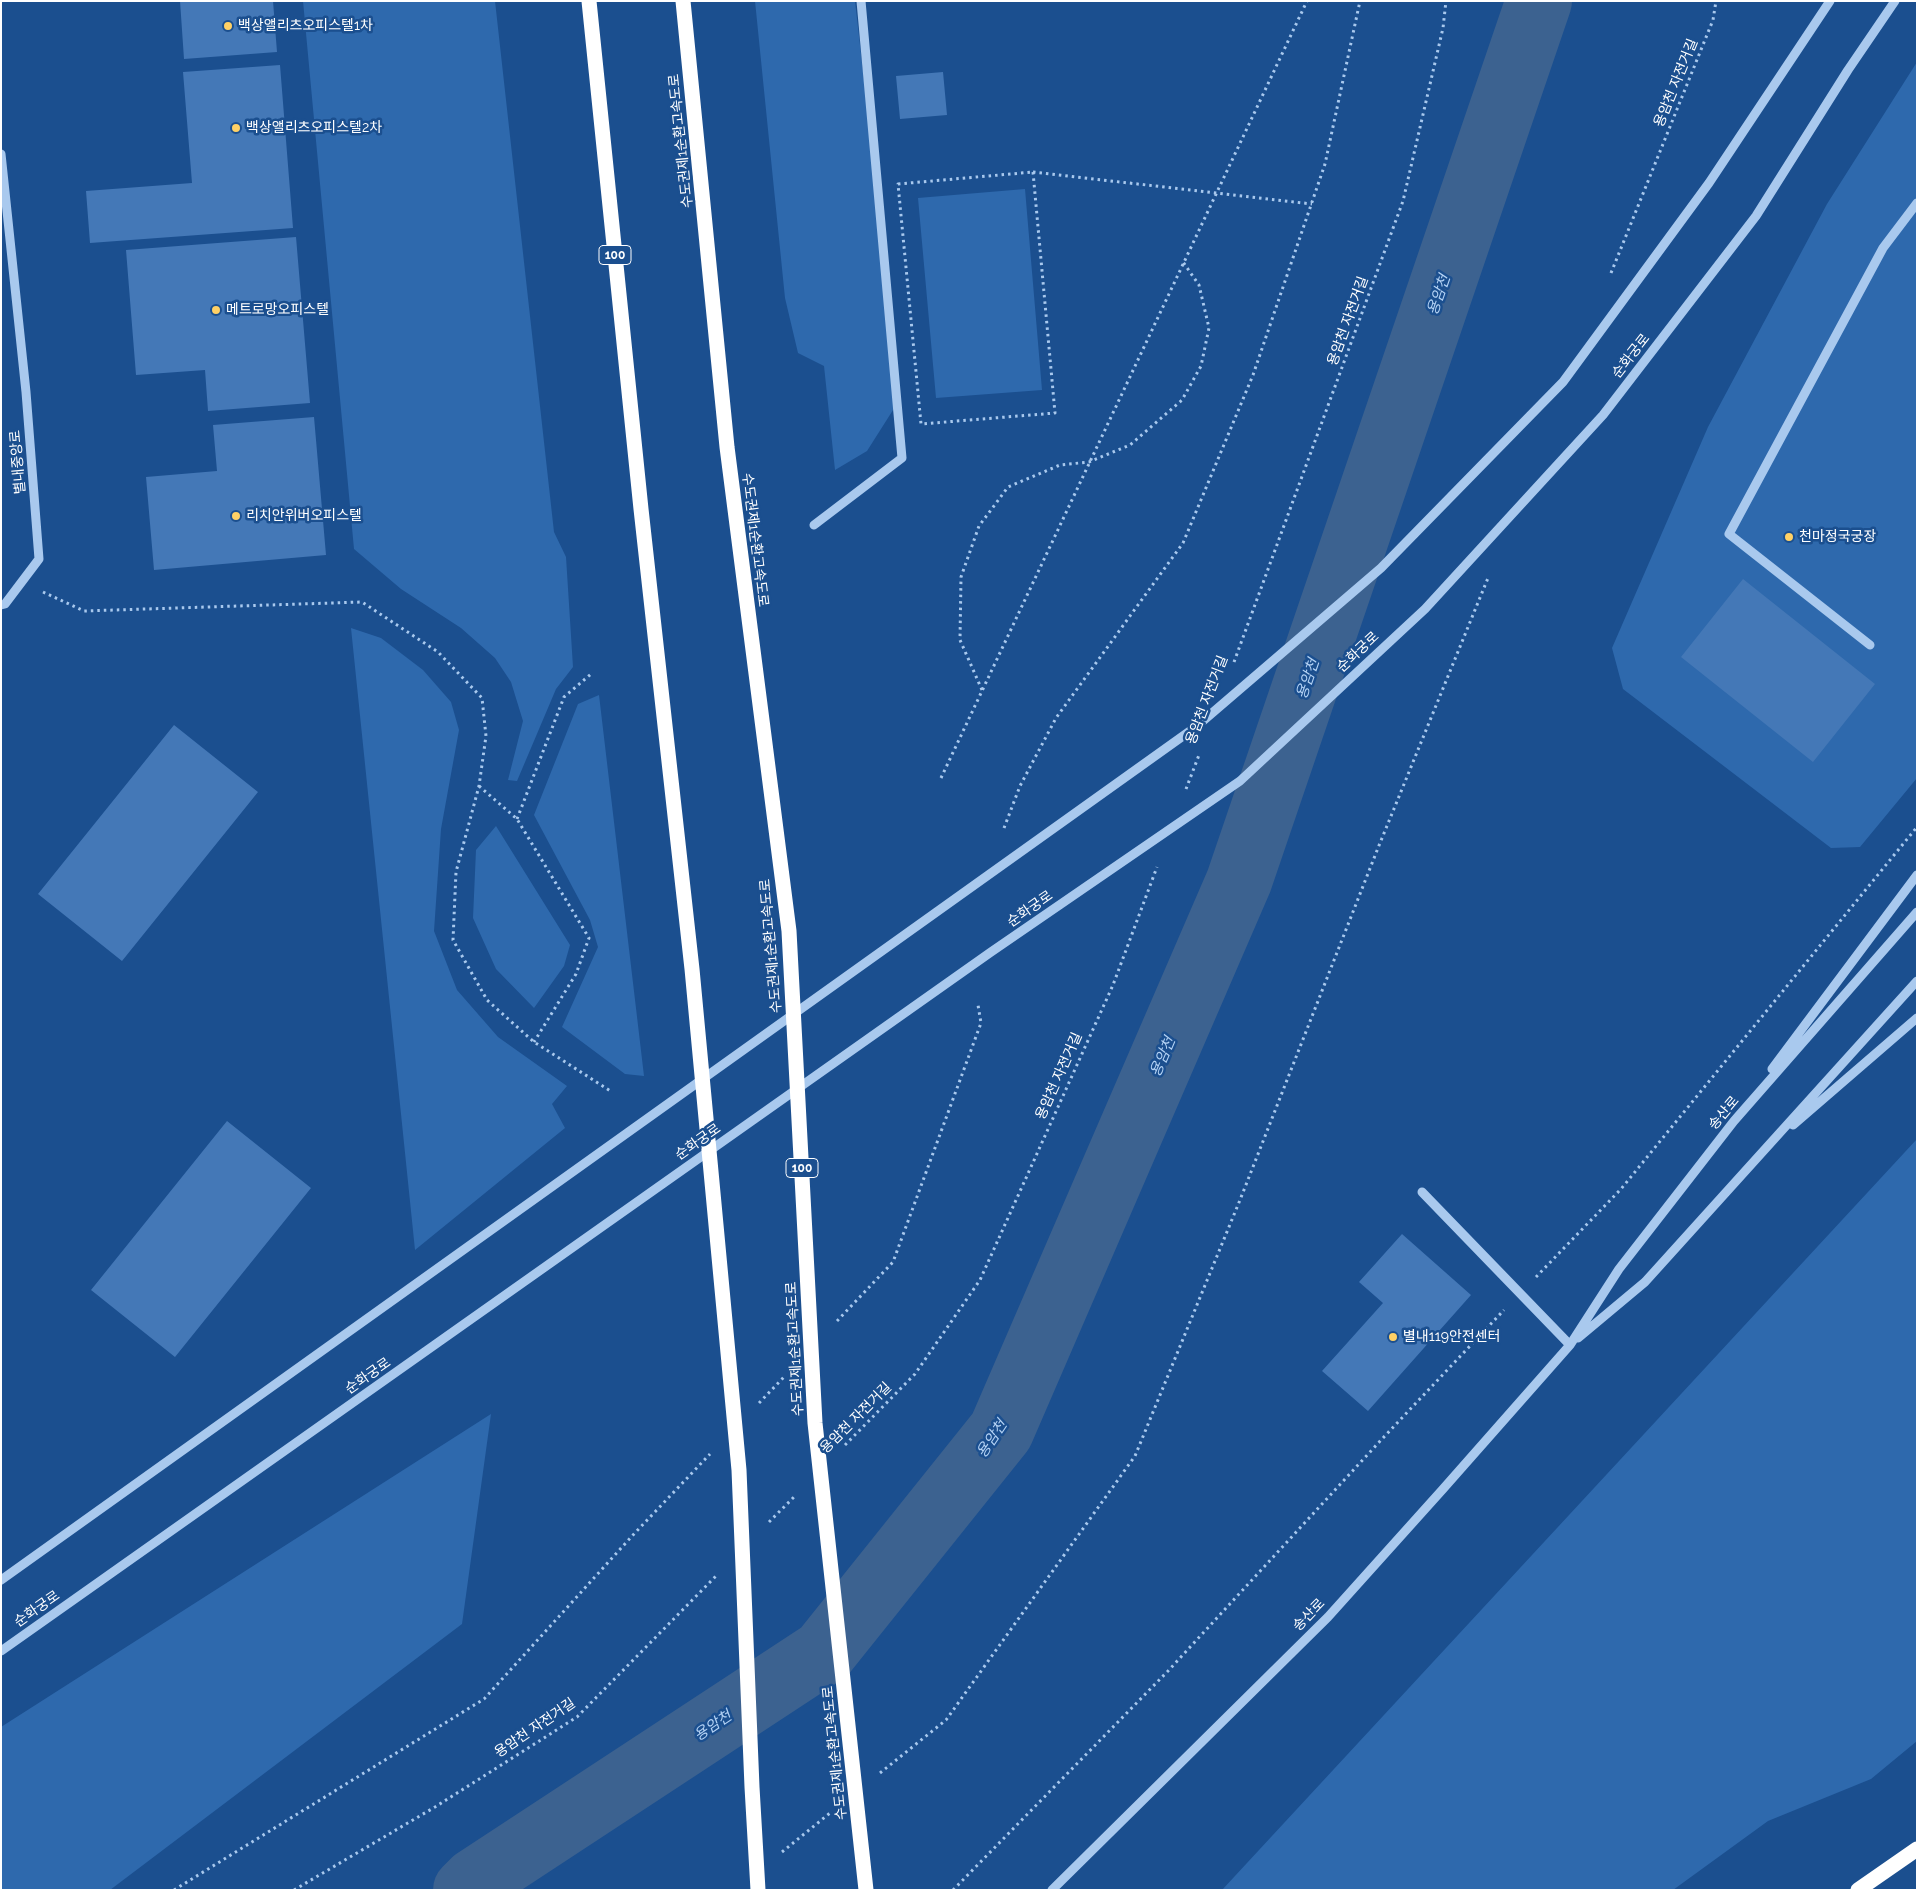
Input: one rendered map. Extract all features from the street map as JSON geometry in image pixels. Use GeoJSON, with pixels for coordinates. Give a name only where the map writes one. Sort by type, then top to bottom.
{"type":"FeatureCollection","features":[{"type":"Feature","properties":{"kind":"highway","name":"100"},"geometry":{"type":"LineString","coordinates":[[589,1],[641,509],[692,969],[739,1470],[758,1890]]}},
{"type":"Feature","properties":{"kind":"highway","name":"수도권제1순환고속도로"},"geometry":{"type":"LineString","coordinates":[[683,1],[727,447],[789,931],[815,1423],[866,1890]]}},
{"type":"Feature","properties":{"kind":"highway"},"geometry":{"type":"LineString","coordinates":[[1858,1890],[1917,1849]]}},
{"type":"Feature","properties":{"kind":"street"},"geometry":{"type":"LineString","coordinates":[[814,526],[902,458],[861,1]]}},
{"type":"Feature","properties":{"kind":"street"},"geometry":{"type":"LineString","coordinates":[[1,1580],[1197,726],[1381,568],[1563,382],[1709,183],[1830,1]]}},
{"type":"Feature","properties":{"kind":"street","name":"순화궁로"},"geometry":{"type":"LineString","coordinates":[[1,1652],[990,952],[1240,781],[1425,609],[1603,415],[1756,216],[1848,70],[1896,1]]}},
{"type":"Feature","properties":{"kind":"street","name":"별내중앙로"},"geometry":{"type":"LineString","coordinates":[[1,154],[26,392],[39,559],[5,604],[1,605]]}},
{"type":"Feature","properties":{"kind":"street"},"geometry":{"type":"LineString","coordinates":[[1870,645],[1729,534],[1883,248],[1917,203]]}},
{"type":"Feature","properties":{"kind":"street"},"geometry":{"type":"LineString","coordinates":[[1734,1121],[1917,875]]}},
{"type":"Feature","properties":{"kind":"street","name":"송산로"},"geometry":{"type":"LineString","coordinates":[[1570,1345],[1619,1269],[1734,1121],[1917,912]]}},
{"type":"Feature","properties":{"kind":"street","name":"송산로"},"geometry":{"type":"LineString","coordinates":[[1052,1890],[1328,1617],[1570,1345],[1645,1282],[1917,981]]}},
{"type":"Feature","properties":{"kind":"street"},"geometry":{"type":"LineString","coordinates":[[1762,1152],[1917,1018]]}},
{"type":"Feature","properties":{"kind":"street"},"geometry":{"type":"LineString","coordinates":[[1422,1192],[1570,1345]]}},
{"type":"Feature","properties":{"kind":"path"},"geometry":{"type":"LineString","coordinates":[[941,778],[1307,1]]}},
{"type":"Feature","properties":{"kind":"path"},"geometry":{"type":"LineString","coordinates":[[1004,828],[1020,786],[1056,718],[1183,543],[1253,375],[1312,204],[1325,164],[1360,1]]}},
{"type":"Feature","properties":{"kind":"path","name":"용암천 자전거길"},"geometry":{"type":"LineString","coordinates":[[1231,669],[1403,201],[1443,28],[1446,1]]}},
{"type":"Feature","properties":{"kind":"path","name":"용암천 자전거길"},"geometry":{"type":"LineString","coordinates":[[1609,278],[1713,20],[1716,1]]}},
{"type":"Feature","properties":{"kind":"path"},"geometry":{"type":"LineString","coordinates":[[1033,172],[1055,412],[921,424],[898,184],[1033,172],[1312,204]]}},
{"type":"Feature","properties":{"kind":"path"},"geometry":{"type":"LineString","coordinates":[[982,691],[960,640],[961,577],[979,526],[1008,487],[1060,465],[1089,462],[1130,445],[1182,400],[1201,366],[1209,328],[1199,285],[1183,262]]}},
{"type":"Feature","properties":{"kind":"path"},"geometry":{"type":"LineString","coordinates":[[878,1774],[946,1720],[1135,1456],[1240,1200],[1378,848],[1490,572]]}},
{"type":"Feature","properties":{"kind":"path"},"geometry":{"type":"LineString","coordinates":[[22,582],[84,611],[362,602],[438,652],[482,698],[486,736],[478,786],[456,872],[453,940],[487,1000],[534,1042],[612,1092]]}},
{"type":"Feature","properties":{"kind":"path"},"geometry":{"type":"LineString","coordinates":[[517,819],[564,697],[591,674]]}},
{"type":"Feature","properties":{"kind":"path","name":"용암천 자전거길"},"geometry":{"type":"LineString","coordinates":[[1186,790],[1200,753]]}},
{"type":"Feature","properties":{"kind":"path"},"geometry":{"type":"LineString","coordinates":[[478,786],[517,819],[589,938],[576,974],[534,1042]]}},
{"type":"Feature","properties":{"kind":"path"},"geometry":{"type":"LineString","coordinates":[[953,1890],[1168,1671],[1389,1432],[1621,1189],[1917,827]]}},
{"type":"Feature","properties":{"kind":"path","name":"용암천 자전거길"},"geometry":{"type":"LineString","coordinates":[[839,1451],[916,1374],[980,1280],[1113,985],[1158,864]]}},
{"type":"Feature","properties":{"kind":"path"},"geometry":{"type":"LineString","coordinates":[[832,1327],[894,1262],[981,1023],[978,1005]]}},
{"type":"Feature","properties":{"kind":"path"},"geometry":{"type":"LineString","coordinates":[[757,1406],[791,1370]]}},
{"type":"Feature","properties":{"kind":"path"},"geometry":{"type":"LineString","coordinates":[[174,1890],[484,1699],[634,1535],[716,1449]]}},
{"type":"Feature","properties":{"kind":"path"},"geometry":{"type":"LineString","coordinates":[[763,1528],[798,1493]]}},
{"type":"Feature","properties":{"kind":"path","name":"용암천 자전거길"},"geometry":{"type":"LineString","coordinates":[[294,1890],[435,1807],[577,1717],[722,1570]]}},
{"type":"Feature","properties":{"kind":"path"},"geometry":{"type":"LineString","coordinates":[[781,1853],[833,1811]]}},
{"type":"Feature","properties":{"kind":"shaded area"},"geometry":{"type":"Polygon","coordinates":[[[303,1],[495,1],[554,532],[566,557],[573,667],[556,689],[517,781],[508,780],[523,721],[511,682],[495,658],[461,628],[401,589],[354,549],[303,1]]]}},
{"type":"Feature","properties":{"kind":"shaded area"},"geometry":{"type":"Polygon","coordinates":[[[755,1],[855,1],[900,399],[867,451],[835,470],[824,366],[798,353],[785,298],[755,1]]]}},
{"type":"Feature","properties":{"kind":"shaded area","name":"천마정국궁장"},"geometry":{"type":"Polygon","coordinates":[[[1917,62],[1917,778],[1860,847],[1831,848],[1623,689],[1612,648],[1708,427],[1827,204],[1917,62]]]}},
{"type":"Feature","properties":{"kind":"shaded area"},"geometry":{"type":"Polygon","coordinates":[[[1025,189],[1042,390],[936,398],[918,198],[1025,189]]]}},
{"type":"Feature","properties":{"kind":"shaded area"},"geometry":{"type":"Polygon","coordinates":[[[351,628],[381,638],[423,670],[451,702],[459,730],[441,829],[434,931],[457,990],[498,1037],[567,1086],[552,1104],[565,1128],[415,1250],[351,628]]]}},
{"type":"Feature","properties":{"kind":"shaded area"},"geometry":{"type":"Polygon","coordinates":[[[599,695],[644,1076],[625,1074],[562,1027],[598,947],[590,920],[534,815],[578,704],[599,695]]]}},
{"type":"Feature","properties":{"kind":"shaded area"},"geometry":{"type":"Polygon","coordinates":[[[496,826],[570,945],[564,966],[534,1008],[496,969],[473,918],[476,850],[496,826]]]}},
{"type":"Feature","properties":{"kind":"shaded area"},"geometry":{"type":"Polygon","coordinates":[[[1917,1139],[1917,1741],[1871,1779],[1768,1821],[1673,1890],[1222,1890],[1917,1139]]]}},
{"type":"Feature","properties":{"kind":"shaded area"},"geometry":{"type":"Polygon","coordinates":[[[491,1414],[462,1624],[110,1890],[1,1890],[1,1727],[491,1414]]]}},
{"type":"Feature","properties":{"kind":"building","name":"백상앨리츠오피스텔1차"},"geometry":{"type":"Polygon","coordinates":[[[180,1],[273,1],[277,52],[184,59],[180,1]]]}},
{"type":"Feature","properties":{"kind":"building","name":"백상앨리츠오피스텔2차"},"geometry":{"type":"Polygon","coordinates":[[[280,65],[293,228],[90,243],[86,191],[192,183],[183,72],[280,65]]]}},
{"type":"Feature","properties":{"kind":"building"},"geometry":{"type":"Polygon","coordinates":[[[943,72],[947,115],[900,119],[896,76],[943,72]]]}},
{"type":"Feature","properties":{"kind":"building","name":"메트로망오피스텔"},"geometry":{"type":"Polygon","coordinates":[[[296,237],[310,403],[208,411],[205,370],[136,375],[126,250],[296,237]]]}},
{"type":"Feature","properties":{"kind":"building","name":"리치안위버오피스텔"},"geometry":{"type":"Polygon","coordinates":[[[314,417],[326,555],[154,570],[146,477],[217,471],[213,425],[314,417]]]}},
{"type":"Feature","properties":{"kind":"building"},"geometry":{"type":"Polygon","coordinates":[[[1743,579],[1875,684],[1813,762],[1681,657],[1743,579]]]}},
{"type":"Feature","properties":{"kind":"building"},"geometry":{"type":"Polygon","coordinates":[[[174,725],[258,792],[122,961],[38,894],[174,725]]]}},
{"type":"Feature","properties":{"kind":"building"},"geometry":{"type":"Polygon","coordinates":[[[227,1121],[311,1188],[175,1357],[91,1290],[227,1121]]]}},
{"type":"Feature","properties":{"kind":"building","name":"별내119안전센터"},"geometry":{"type":"Polygon","coordinates":[[[1402,1234],[1471,1295],[1368,1411],[1322,1371],[1383,1303],[1359,1282],[1402,1234]]]}},
{"type":"Feature","properties":{"kind":"waterway","name":"용암천"},"geometry":{"type":"LineString","coordinates":[[466,1890],[475,1881],[824,1652],[1001,1431],[1239,881],[1539,1]]}},
{"type":"Feature","properties":{"kind":"place","name":"백상앨리츠오피스텔1차"},"geometry":{"type":"Point","coordinates":[228,26]}},
{"type":"Feature","properties":{"kind":"place","name":"백상앨리츠오피스텔2차"},"geometry":{"type":"Point","coordinates":[236,128]}},
{"type":"Feature","properties":{"kind":"place","name":"메트로망오피스텔"},"geometry":{"type":"Point","coordinates":[216,310]}},
{"type":"Feature","properties":{"kind":"place","name":"리치안위버오피스텔"},"geometry":{"type":"Point","coordinates":[236,516]}},
{"type":"Feature","properties":{"kind":"place","name":"천마정국궁장"},"geometry":{"type":"Point","coordinates":[1789,537]}},
{"type":"Feature","properties":{"kind":"place","name":"별내119안전센터"},"geometry":{"type":"Point","coordinates":[1393,1337]}}]}
